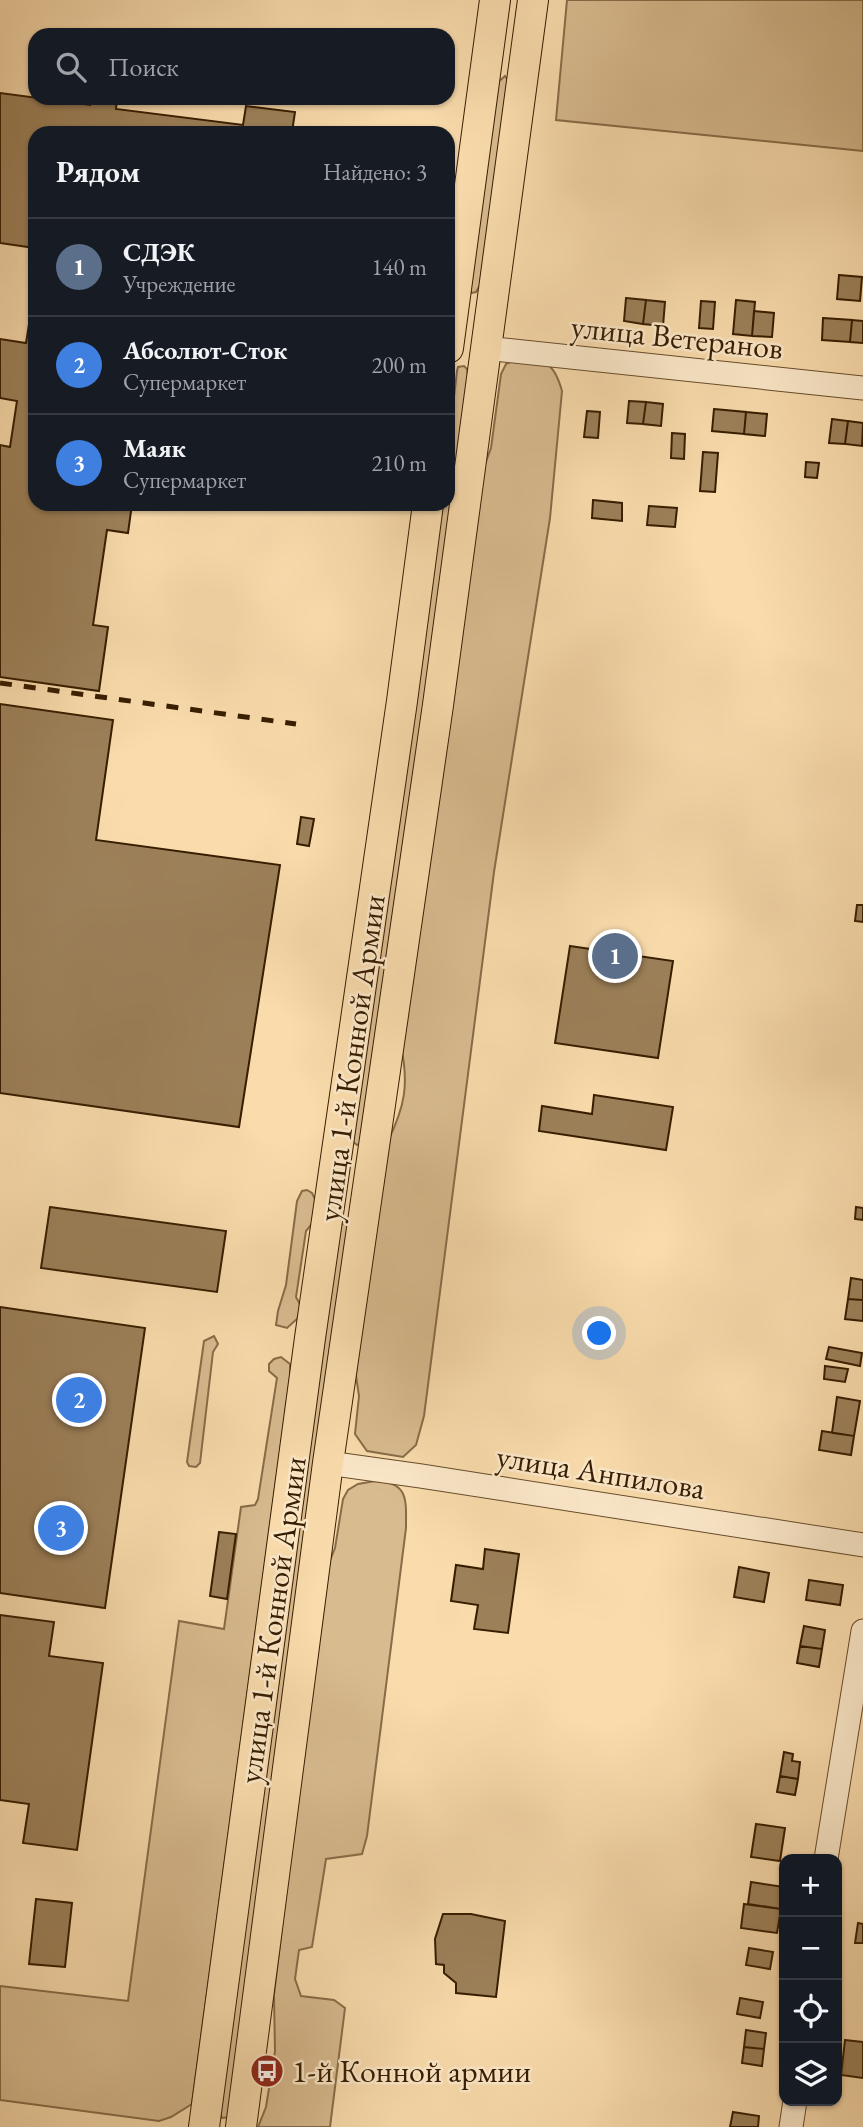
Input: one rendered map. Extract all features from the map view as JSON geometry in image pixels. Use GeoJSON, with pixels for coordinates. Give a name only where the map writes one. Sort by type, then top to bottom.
{"type":"FeatureCollection","features":[{"type":"Feature","properties":{"kind":"main road"},"geometry":{"type":"LineString","coordinates":[[455,296],[495,0]]}},
{"type":"Feature","properties":{"kind":"main road","name":"улица 1-й Конной Армии"},"geometry":{"type":"LineString","coordinates":[[241,2127],[328,1463],[438,705],[533,0]]}},
{"type":"Feature","properties":{"kind":"main road"},"geometry":{"type":"LineString","coordinates":[[489,38],[527,42]]}},
{"type":"Feature","properties":{"kind":"main road"},"geometry":{"type":"LineString","coordinates":[[455,342],[485,344]]}},
{"type":"Feature","properties":{"kind":"main road","name":"улица 1-й Конной Армии"},"geometry":{"type":"LineString","coordinates":[[204,2127],[332,1177],[427,511]]}},
{"type":"Feature","properties":{"kind":"main road"},"geometry":{"type":"LineString","coordinates":[[332,1177],[369,1182]]}},
{"type":"Feature","properties":{"kind":"street","name":"улица Ветеранов"},"geometry":{"type":"LineString","coordinates":[[485,344],[863,388]]}},
{"type":"Feature","properties":{"kind":"street","name":"улица Анпилова"},"geometry":{"type":"LineString","coordinates":[[328,1463],[863,1545]]}},
{"type":"Feature","properties":{"kind":"street"},"geometry":{"type":"LineString","coordinates":[[827,1854],[863,1631]]}},
{"type":"Feature","properties":{"kind":"street"},"geometry":{"type":"LineString","coordinates":[[791,2127],[794,2106]]}},
{"type":"Feature","properties":{"kind":"shaded area"},"geometry":{"type":"Polygon","coordinates":[[[567,0],[863,0],[863,151],[556,120],[567,0]]]}},
{"type":"Feature","properties":{"kind":"shaded area"},"geometry":{"type":"Polygon","coordinates":[[[505,76],[508,80],[480,285],[476,292],[471,293],[469,289],[496,84],[505,76]]]}},
{"type":"Feature","properties":{"kind":"shaded area"},"geometry":{"type":"Polygon","coordinates":[[[515,360],[546,364],[555,373],[562,391],[550,518],[494,872],[424,1416],[416,1445],[403,1457],[367,1451],[355,1434],[359,1396],[357,1361],[388,1141],[404,1095],[405,1072],[401,1046],[484,467],[491,448],[501,374],[506,364],[515,360]]]}},
{"type":"Feature","properties":{"kind":"shaded area"},"geometry":{"type":"Polygon","coordinates":[[[464,366],[467,369],[468,377],[455,488],[455,388],[458,367],[464,366]]]}},
{"type":"Feature","properties":{"kind":"shaded area"},"geometry":{"type":"Polygon","coordinates":[[[441,511],[452,511],[360,1144],[352,1141],[441,511]]]}},
{"type":"Feature","properties":{"kind":"shaded area"},"geometry":{"type":"Polygon","coordinates":[[[307,1190],[316,1201],[316,1219],[306,1231],[296,1297],[302,1308],[297,1319],[287,1328],[276,1325],[278,1311],[286,1285],[297,1201],[302,1191],[307,1190]]]}},
{"type":"Feature","properties":{"kind":"shaded area"},"geometry":{"type":"Polygon","coordinates":[[[344,1223],[349,1229],[231,2117],[222,2118],[219,2112],[339,1227],[344,1223]]]}},
{"type":"Feature","properties":{"kind":"shaded area"},"geometry":{"type":"Polygon","coordinates":[[[214,1336],[218,1344],[213,1352],[200,1463],[196,1467],[189,1466],[187,1462],[204,1341],[214,1336]]]}},
{"type":"Feature","properties":{"kind":"shaded area"},"geometry":{"type":"Polygon","coordinates":[[[281,1357],[290,1364],[290,1378],[192,2104],[159,2121],[0,2100],[0,1986],[128,2001],[179,1621],[224,1629],[241,1507],[255,1505],[258,1499],[277,1378],[269,1371],[269,1364],[281,1357]]]}},
{"type":"Feature","properties":{"kind":"shaded area"},"geometry":{"type":"Polygon","coordinates":[[[386,1482],[400,1489],[405,1501],[406,1528],[367,1836],[362,1854],[326,1859],[312,1947],[299,1950],[295,1979],[301,1996],[334,2000],[345,2008],[330,2127],[258,2127],[266,2107],[275,2051],[274,1995],[323,1578],[335,1548],[343,1499],[348,1490],[358,1484],[386,1482]]]}},
{"type":"Feature","properties":{"kind":"building"},"geometry":{"type":"Polygon","coordinates":[[[0,93],[28,97],[28,105],[116,105],[116,109],[243,125],[246,106],[295,112],[293,126],[28,126],[28,247],[0,243],[0,93]]]}},
{"type":"Feature","properties":{"kind":"building"},"geometry":{"type":"Polygon","coordinates":[[[839,275],[862,277],[860,301],[837,299],[839,275]]]}},
{"type":"Feature","properties":{"kind":"building"},"geometry":{"type":"Polygon","coordinates":[[[626,298],[646,300],[643,324],[624,321],[626,298]]]}},
{"type":"Feature","properties":{"kind":"building"},"geometry":{"type":"Polygon","coordinates":[[[646,300],[665,302],[663,326],[643,324],[646,300]]]}},
{"type":"Feature","properties":{"kind":"building"},"geometry":{"type":"Polygon","coordinates":[[[736,300],[755,302],[752,336],[733,334],[736,300]]]}},
{"type":"Feature","properties":{"kind":"building"},"geometry":{"type":"Polygon","coordinates":[[[701,301],[715,302],[713,329],[699,328],[701,301]]]}},
{"type":"Feature","properties":{"kind":"building"},"geometry":{"type":"Polygon","coordinates":[[[754,311],[774,313],[772,337],[752,336],[754,311]]]}},
{"type":"Feature","properties":{"kind":"building"},"geometry":{"type":"Polygon","coordinates":[[[823,318],[852,320],[850,342],[822,340],[823,318]]]}},
{"type":"Feature","properties":{"kind":"building"},"geometry":{"type":"Polygon","coordinates":[[[852,320],[863,321],[863,343],[850,342],[852,320]]]}},
{"type":"Feature","properties":{"kind":"building"},"geometry":{"type":"Polygon","coordinates":[[[28,330],[28,511],[131,511],[128,533],[107,530],[93,625],[108,627],[99,691],[0,677],[0,445],[10,447],[17,401],[0,398],[0,339],[26,343],[28,330]]]}},
{"type":"Feature","properties":{"kind":"building"},"geometry":{"type":"Polygon","coordinates":[[[629,401],[646,402],[643,424],[627,423],[629,401]]]}},
{"type":"Feature","properties":{"kind":"building"},"geometry":{"type":"Polygon","coordinates":[[[646,402],[663,404],[661,426],[643,424],[646,402]]]}},
{"type":"Feature","properties":{"kind":"building"},"geometry":{"type":"Polygon","coordinates":[[[714,409],[746,412],[744,434],[712,431],[714,409]]]}},
{"type":"Feature","properties":{"kind":"building"},"geometry":{"type":"Polygon","coordinates":[[[587,411],[600,412],[598,438],[584,437],[587,411]]]}},
{"type":"Feature","properties":{"kind":"building"},"geometry":{"type":"Polygon","coordinates":[[[746,412],[767,414],[765,436],[744,434],[746,412]]]}},
{"type":"Feature","properties":{"kind":"building"},"geometry":{"type":"Polygon","coordinates":[[[832,419],[848,421],[845,444],[829,443],[832,419]]]}},
{"type":"Feature","properties":{"kind":"building"},"geometry":{"type":"Polygon","coordinates":[[[848,421],[863,423],[862,446],[845,444],[848,421]]]}},
{"type":"Feature","properties":{"kind":"building"},"geometry":{"type":"Polygon","coordinates":[[[672,433],[685,434],[684,459],[671,458],[672,433]]]}},
{"type":"Feature","properties":{"kind":"building"},"geometry":{"type":"Polygon","coordinates":[[[703,452],[718,453],[715,492],[700,491],[703,452]]]}},
{"type":"Feature","properties":{"kind":"building"},"geometry":{"type":"Polygon","coordinates":[[[806,462],[819,463],[817,478],[805,477],[806,462]]]}},
{"type":"Feature","properties":{"kind":"building"},"geometry":{"type":"Polygon","coordinates":[[[593,500],[622,503],[622,521],[592,518],[593,500]]]}},
{"type":"Feature","properties":{"kind":"building"},"geometry":{"type":"Polygon","coordinates":[[[649,506],[677,508],[675,527],[647,525],[649,506]]]}},
{"type":"Feature","properties":{"kind":"building"},"geometry":{"type":"Polygon","coordinates":[[[0,704],[113,720],[96,840],[280,865],[239,1127],[0,1093],[0,704]]]}},
{"type":"Feature","properties":{"kind":"building"},"geometry":{"type":"Polygon","coordinates":[[[301,817],[314,819],[309,846],[297,844],[301,817]]]}},
{"type":"Feature","properties":{"kind":"building"},"geometry":{"type":"Polygon","coordinates":[[[857,905],[863,905],[863,922],[855,921],[857,905]]]}},
{"type":"Feature","properties":{"kind":"building"},"geometry":{"type":"Polygon","coordinates":[[[570,946],[673,961],[658,1058],[555,1043],[570,946]]]}},
{"type":"Feature","properties":{"kind":"building"},"geometry":{"type":"Polygon","coordinates":[[[594,1095],[673,1107],[666,1150],[539,1131],[542,1106],[592,1114],[594,1095]]]}},
{"type":"Feature","properties":{"kind":"building"},"geometry":{"type":"Polygon","coordinates":[[[50,1207],[226,1231],[217,1292],[41,1268],[50,1207]]]}},
{"type":"Feature","properties":{"kind":"building"},"geometry":{"type":"Polygon","coordinates":[[[856,1207],[863,1208],[863,1220],[855,1219],[856,1207]]]}},
{"type":"Feature","properties":{"kind":"building"},"geometry":{"type":"Polygon","coordinates":[[[851,1278],[863,1280],[863,1300],[848,1299],[851,1278]]]}},
{"type":"Feature","properties":{"kind":"building"},"geometry":{"type":"Polygon","coordinates":[[[848,1299],[863,1300],[863,1321],[845,1319],[848,1299]]]}},
{"type":"Feature","properties":{"kind":"building"},"geometry":{"type":"Polygon","coordinates":[[[0,1307],[145,1328],[105,1608],[0,1593],[0,1307]]]}},
{"type":"Feature","properties":{"kind":"building"},"geometry":{"type":"Polygon","coordinates":[[[829,1347],[862,1353],[860,1366],[826,1359],[829,1347]]]}},
{"type":"Feature","properties":{"kind":"building"},"geometry":{"type":"Polygon","coordinates":[[[825,1366],[848,1369],[845,1382],[824,1379],[825,1366]]]}},
{"type":"Feature","properties":{"kind":"building"},"geometry":{"type":"Polygon","coordinates":[[[837,1397],[860,1401],[854,1436],[832,1433],[837,1397]]]}},
{"type":"Feature","properties":{"kind":"building"},"geometry":{"type":"Polygon","coordinates":[[[822,1431],[854,1436],[851,1455],[819,1450],[822,1431]]]}},
{"type":"Feature","properties":{"kind":"building"},"geometry":{"type":"Polygon","coordinates":[[[219,1532],[236,1534],[227,1599],[210,1596],[219,1532]]]}},
{"type":"Feature","properties":{"kind":"building"},"geometry":{"type":"Polygon","coordinates":[[[485,1549],[519,1554],[508,1633],[474,1629],[478,1605],[451,1601],[456,1565],[483,1569],[485,1549]]]}},
{"type":"Feature","properties":{"kind":"building"},"geometry":{"type":"Polygon","coordinates":[[[739,1567],[769,1573],[764,1602],[734,1597],[739,1567]]]}},
{"type":"Feature","properties":{"kind":"building"},"geometry":{"type":"Polygon","coordinates":[[[809,1580],[843,1585],[840,1605],[806,1600],[809,1580]]]}},
{"type":"Feature","properties":{"kind":"building"},"geometry":{"type":"Polygon","coordinates":[[[0,1615],[54,1622],[49,1656],[103,1663],[77,1850],[23,1843],[29,1804],[0,1800],[0,1615]]]}},
{"type":"Feature","properties":{"kind":"building"},"geometry":{"type":"Polygon","coordinates":[[[804,1626],[825,1630],[822,1649],[800,1646],[804,1626]]]}},
{"type":"Feature","properties":{"kind":"building"},"geometry":{"type":"Polygon","coordinates":[[[800,1646],[822,1649],[819,1667],[797,1663],[800,1646]]]}},
{"type":"Feature","properties":{"kind":"building"},"geometry":{"type":"Polygon","coordinates":[[[784,1752],[793,1754],[792,1761],[800,1762],[798,1779],[780,1776],[784,1752]]]}},
{"type":"Feature","properties":{"kind":"building"},"geometry":{"type":"Polygon","coordinates":[[[780,1776],[798,1779],[795,1795],[777,1792],[780,1776]]]}},
{"type":"Feature","properties":{"kind":"building"},"geometry":{"type":"Polygon","coordinates":[[[756,1824],[785,1828],[779,1861],[751,1857],[756,1824]]]}},
{"type":"Feature","properties":{"kind":"building"},"geometry":{"type":"Polygon","coordinates":[[[751,1882],[779,1886],[779,1909],[748,1904],[751,1882]]]}},
{"type":"Feature","properties":{"kind":"building"},"geometry":{"type":"Polygon","coordinates":[[[36,1899],[72,1903],[65,1967],[29,1964],[36,1899]]]}},
{"type":"Feature","properties":{"kind":"building"},"geometry":{"type":"Polygon","coordinates":[[[744,1904],[779,1909],[777,1933],[741,1928],[744,1904]]]}},
{"type":"Feature","properties":{"kind":"building"},"geometry":{"type":"Polygon","coordinates":[[[443,1914],[471,1914],[505,1921],[496,1997],[456,1993],[456,1983],[444,1973],[444,1965],[436,1964],[435,1939],[443,1914]]]}},
{"type":"Feature","properties":{"kind":"building"},"geometry":{"type":"Polygon","coordinates":[[[858,1923],[863,1924],[863,1943],[855,1943],[858,1923]]]}},
{"type":"Feature","properties":{"kind":"building"},"geometry":{"type":"Polygon","coordinates":[[[749,1948],[773,1952],[770,1969],[746,1965],[749,1948]]]}},
{"type":"Feature","properties":{"kind":"building"},"geometry":{"type":"Polygon","coordinates":[[[740,1998],[763,2002],[760,2018],[737,2014],[740,1998]]]}},
{"type":"Feature","properties":{"kind":"building"},"geometry":{"type":"Polygon","coordinates":[[[746,2030],[766,2033],[764,2049],[744,2047],[746,2030]]]}},
{"type":"Feature","properties":{"kind":"building"},"geometry":{"type":"Polygon","coordinates":[[[845,2040],[863,2042],[863,2078],[842,2075],[845,2040]]]}},
{"type":"Feature","properties":{"kind":"building"},"geometry":{"type":"Polygon","coordinates":[[[744,2047],[764,2049],[762,2066],[742,2063],[744,2047]]]}},
{"type":"Feature","properties":{"kind":"building"},"geometry":{"type":"Polygon","coordinates":[[[733,2112],[759,2116],[758,2127],[730,2127],[733,2112]]]}},
{"type":"Feature","properties":{"kind":"railway"},"geometry":{"type":"LineString","coordinates":[[0,683],[296,724]]}},
{"type":"Feature","properties":{"kind":"place","name":"СДЭК"},"geometry":{"type":"Point","coordinates":[615,956]}},
{"type":"Feature","properties":{"kind":"place","name":"Абсолют-Сток"},"geometry":{"type":"Point","coordinates":[79,1400]}},
{"type":"Feature","properties":{"kind":"place","name":"Маяк"},"geometry":{"type":"Point","coordinates":[61,1528]}},
{"type":"Feature","properties":{"kind":"place","name":"1-й Конной армии"},"geometry":{"type":"Point","coordinates":[267,2071]}}]}
